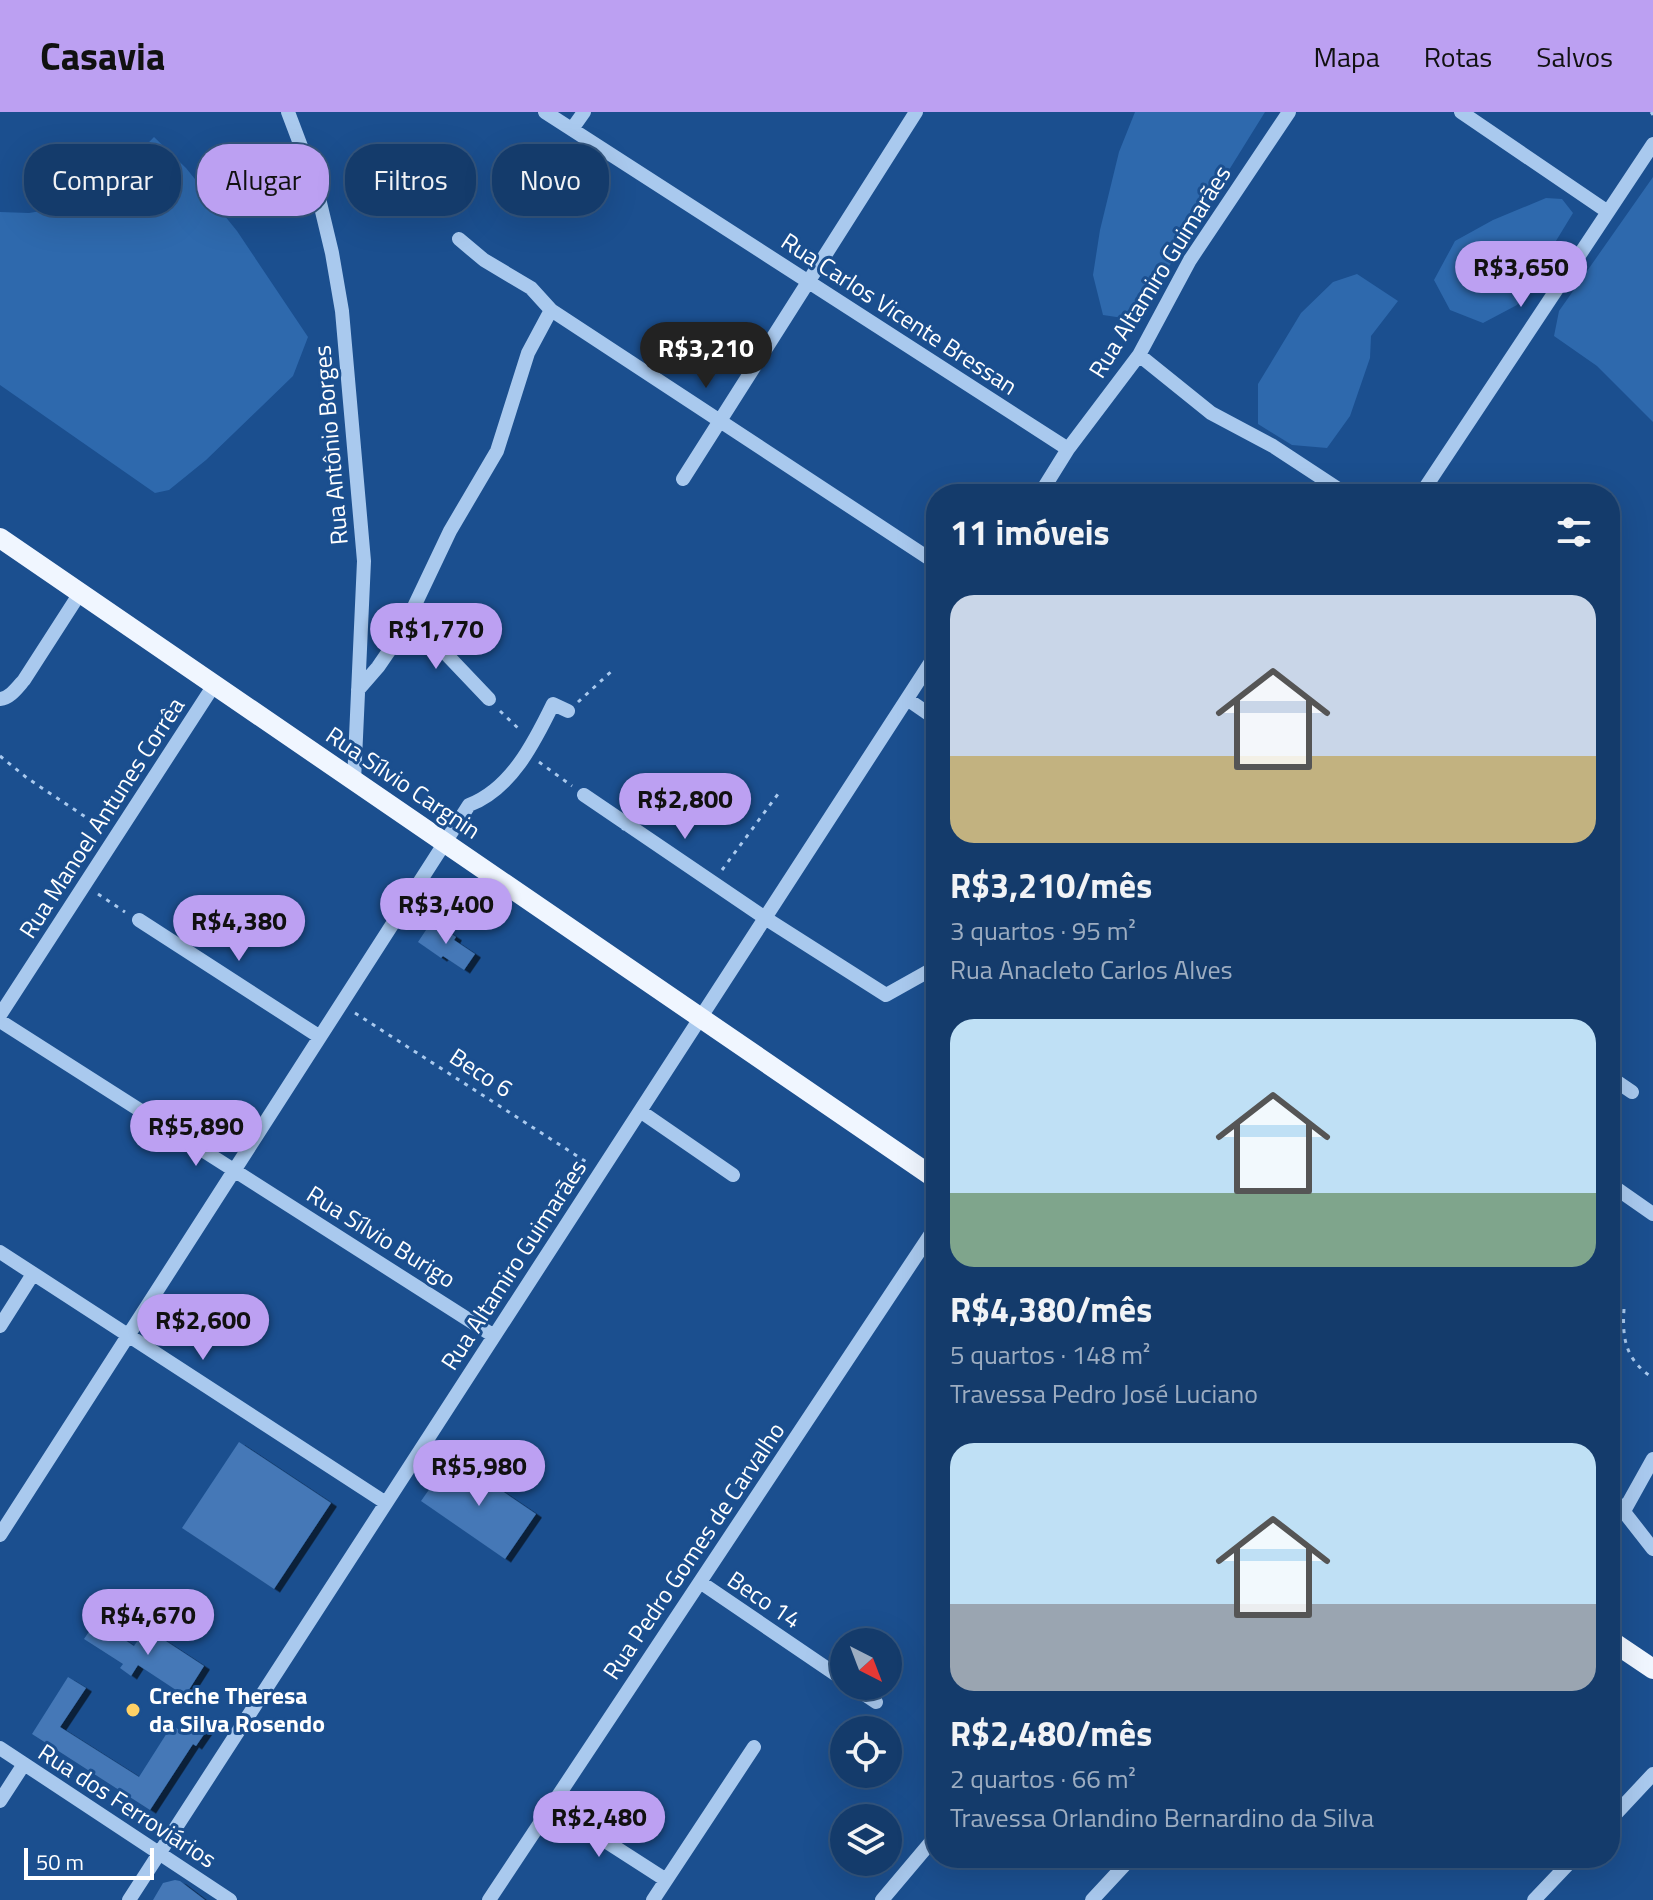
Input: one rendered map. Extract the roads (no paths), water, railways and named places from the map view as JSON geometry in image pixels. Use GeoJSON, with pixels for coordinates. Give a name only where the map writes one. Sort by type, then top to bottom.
{"type":"FeatureCollection","features":[{"type":"Feature","properties":{"kind":"main road","name":"Rua Sílvio Cargnin"},"geometry":{"type":"LineString","coordinates":[[0,538],[926,1172]]}},
{"type":"Feature","properties":{"kind":"main road"},"geometry":{"type":"LineString","coordinates":[[1620,1647],[1653,1669]]}},
{"type":"Feature","properties":{"kind":"street","name":"Rua Antônio Borges"},"geometry":{"type":"LineString","coordinates":[[288,112],[316,186],[342,311],[364,561],[354,781]]}},
{"type":"Feature","properties":{"kind":"street","name":"Rua Carlos Vicente Bressan"},"geometry":{"type":"LineString","coordinates":[[545,112],[1068,449]]}},
{"type":"Feature","properties":{"kind":"street"},"geometry":{"type":"LineString","coordinates":[[572,129],[584,112]]}},
{"type":"Feature","properties":{"kind":"street"},"geometry":{"type":"LineString","coordinates":[[683,479],[916,112]]}},
{"type":"Feature","properties":{"kind":"street","name":"Rua Altamiro Guimarães"},"geometry":{"type":"LineString","coordinates":[[1046,484],[1068,449],[1139,355],[1190,260],[1289,112]]}},
{"type":"Feature","properties":{"kind":"street"},"geometry":{"type":"LineString","coordinates":[[1461,112],[1608,212]]}},
{"type":"Feature","properties":{"kind":"street"},"geometry":{"type":"LineString","coordinates":[[1428,484],[1653,144]]}},
{"type":"Feature","properties":{"kind":"street"},"geometry":{"type":"LineString","coordinates":[[459,239],[484,260],[531,288],[551,310],[926,556]]}},
{"type":"Feature","properties":{"kind":"street"},"geometry":{"type":"LineString","coordinates":[[358,690],[393,647],[450,531],[497,451],[528,353],[551,310]]}},
{"type":"Feature","properties":{"kind":"street"},"geometry":{"type":"LineString","coordinates":[[1139,355],[1211,413],[1273,446],[1331,484]]}},
{"type":"Feature","properties":{"kind":"street"},"geometry":{"type":"LineString","coordinates":[[0,699],[5,699],[24,680],[80,593]]}},
{"type":"Feature","properties":{"kind":"street"},"geometry":{"type":"LineString","coordinates":[[410,616],[489,699]]}},
{"type":"Feature","properties":{"kind":"street","name":"Rua Altamiro Guimarães"},"geometry":{"type":"LineString","coordinates":[[129,1900],[926,670]]}},
{"type":"Feature","properties":{"kind":"street","name":"Rua Manoel Antunes Corrêa"},"geometry":{"type":"LineString","coordinates":[[0,1018],[214,685]]}},
{"type":"Feature","properties":{"kind":"street"},"geometry":{"type":"LineString","coordinates":[[907,699],[926,712]]}},
{"type":"Feature","properties":{"kind":"street"},"geometry":{"type":"LineString","coordinates":[[0,1535],[469,805],[485,799],[499,787],[531,747],[553,704],[568,711]]}},
{"type":"Feature","properties":{"kind":"street"},"geometry":{"type":"LineString","coordinates":[[584,795],[712,883],[886,995],[926,973]]}},
{"type":"Feature","properties":{"kind":"street"},"geometry":{"type":"LineString","coordinates":[[626,824],[644,796]]}},
{"type":"Feature","properties":{"kind":"street"},"geometry":{"type":"LineString","coordinates":[[139,920],[320,1037]]}},
{"type":"Feature","properties":{"kind":"street","name":"Rua Sílvio Burigo"},"geometry":{"type":"LineString","coordinates":[[0,1018],[494,1336]]}},
{"type":"Feature","properties":{"kind":"street"},"geometry":{"type":"LineString","coordinates":[[1620,1084],[1632,1092]]}},
{"type":"Feature","properties":{"kind":"street"},"geometry":{"type":"LineString","coordinates":[[640,1111],[733,1175]]}},
{"type":"Feature","properties":{"kind":"street"},"geometry":{"type":"LineString","coordinates":[[1620,1191],[1653,1214]]}},
{"type":"Feature","properties":{"kind":"street","name":"Rua Pedro Gomes de Carvalho"},"geometry":{"type":"LineString","coordinates":[[489,1900],[926,1241]]}},
{"type":"Feature","properties":{"kind":"street"},"geometry":{"type":"LineString","coordinates":[[0,1252],[386,1503]]}},
{"type":"Feature","properties":{"kind":"street"},"geometry":{"type":"LineString","coordinates":[[0,1326],[33,1274]]}},
{"type":"Feature","properties":{"kind":"street"},"geometry":{"type":"LineString","coordinates":[[1624,1511],[1653,1459]]}},
{"type":"Feature","properties":{"kind":"street"},"geometry":{"type":"LineString","coordinates":[[1620,1506],[1653,1549]]}},
{"type":"Feature","properties":{"kind":"street","name":"Beco 14"},"geometry":{"type":"LineString","coordinates":[[700,1582],[830,1670]]}},
{"type":"Feature","properties":{"kind":"street"},"geometry":{"type":"LineString","coordinates":[[653,1900],[754,1747]]}},
{"type":"Feature","properties":{"kind":"street","name":"Rua dos Ferroviários"},"geometry":{"type":"LineString","coordinates":[[0,1748],[230,1900]]}},
{"type":"Feature","properties":{"kind":"street"},"geometry":{"type":"LineString","coordinates":[[0,1801],[24,1764]]}},
{"type":"Feature","properties":{"kind":"street"},"geometry":{"type":"LineString","coordinates":[[1620,1809],[1653,1774]]}},
{"type":"Feature","properties":{"kind":"street"},"geometry":{"type":"LineString","coordinates":[[551,1806],[666,1880]]}},
{"type":"Feature","properties":{"kind":"street"},"geometry":{"type":"LineString","coordinates":[[882,1900],[926,1848]]}},
{"type":"Feature","properties":{"kind":"street"},"geometry":{"type":"LineString","coordinates":[[1092,1900],[1122,1868]]}},
{"type":"Feature","properties":{"kind":"street"},"geometry":{"type":"LineString","coordinates":[[1534,1900],[1564,1868]]}},
{"type":"Feature","properties":{"kind":"place","name":"Creche Theresa da Silva Rosendo"},"geometry":{"type":"Point","coordinates":[133,1710]}}]}
